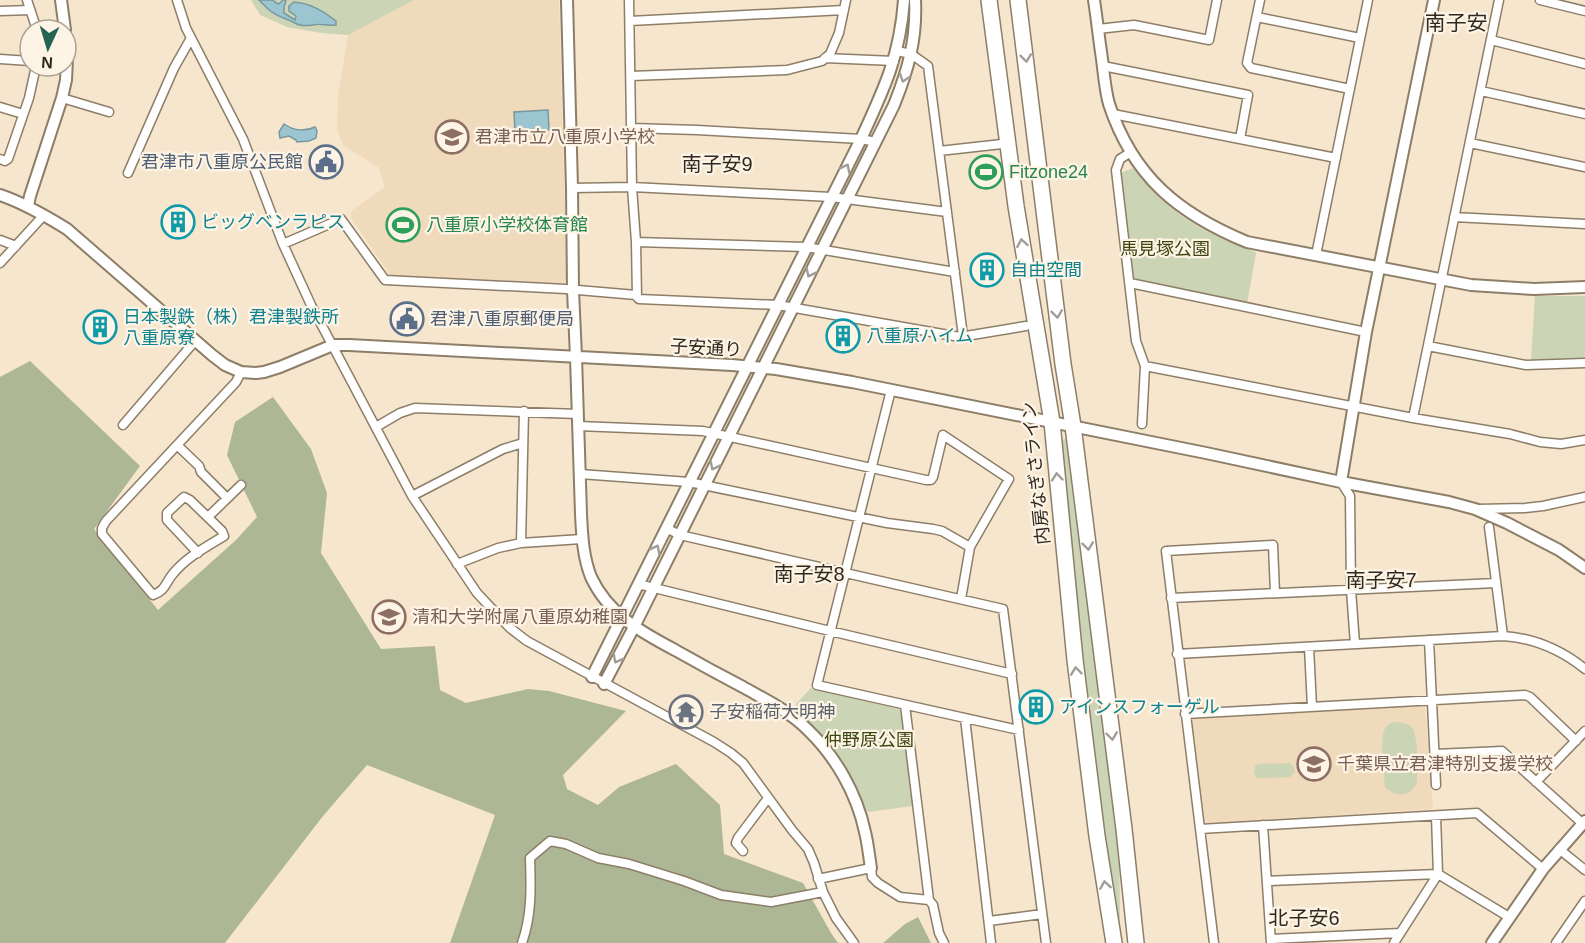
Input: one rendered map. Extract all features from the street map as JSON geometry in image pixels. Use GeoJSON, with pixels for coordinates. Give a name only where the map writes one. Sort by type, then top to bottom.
{"type":"FeatureCollection","features":[{"type":"Feature","properties":{"kind":"highway","name":"内房なぎさライン"},"geometry":{"type":"LineString","coordinates":[[989,0],[1016,206],[1052,422],[1075,660],[1097,836],[1114,943]]}},
{"type":"Feature","properties":{"kind":"highway"},"geometry":{"type":"LineString","coordinates":[[1018,0],[1136,943]]}},
{"type":"Feature","properties":{"kind":"street"},"geometry":{"type":"LineString","coordinates":[[27,0],[33,18]]}},
{"type":"Feature","properties":{"kind":"street"},"geometry":{"type":"LineString","coordinates":[[61,0],[63,18]]}},
{"type":"Feature","properties":{"kind":"street"},"geometry":{"type":"LineString","coordinates":[[177,0],[191,38],[243,139],[283,244],[312,305],[412,496],[477,592],[510,628],[527,641],[714,742],[743,763],[808,849],[823,892],[836,918],[854,943]]}},
{"type":"Feature","properties":{"kind":"street"},"geometry":{"type":"LineString","coordinates":[[567,0],[573,290],[582,539],[596,587],[609,606],[634,627],[778,706],[808,730],[838,767],[852,793],[865,831],[872,877],[900,897],[929,900]]}},
{"type":"Feature","properties":{"kind":"street"},"geometry":{"type":"LineString","coordinates":[[629,0],[636,295]]}},
{"type":"Feature","properties":{"kind":"street"},"geometry":{"type":"LineString","coordinates":[[631,76],[787,70],[822,61],[830,54],[839,33],[846,0]]}},
{"type":"Feature","properties":{"kind":"street"},"geometry":{"type":"LineString","coordinates":[[592,677],[861,139],[884,89],[895,56],[904,0]]}},
{"type":"Feature","properties":{"kind":"street"},"geometry":{"type":"LineString","coordinates":[[604,684],[894,105],[911,54],[916,13],[915,0]]}},
{"type":"Feature","properties":{"kind":"street"},"geometry":{"type":"LineString","coordinates":[[1094,0],[1109,104],[1131,152],[1156,185],[1200,220],[1247,242],[1471,285],[1534,289],[1585,287]]}},
{"type":"Feature","properties":{"kind":"street"},"geometry":{"type":"LineString","coordinates":[[1098,29],[1134,25],[1209,40],[1217,0]]}},
{"type":"Feature","properties":{"kind":"street"},"geometry":{"type":"LineString","coordinates":[[1260,0],[1247,63],[1251,68],[1350,89]]}},
{"type":"Feature","properties":{"kind":"street"},"geometry":{"type":"LineString","coordinates":[[1316,255],[1368,0]]}},
{"type":"Feature","properties":{"kind":"street"},"geometry":{"type":"LineString","coordinates":[[1355,644],[1350,496],[1341,482],[1378,267],[1434,0]]}},
{"type":"Feature","properties":{"kind":"street"},"geometry":{"type":"LineString","coordinates":[[1413,418],[1499,0]]}},
{"type":"Feature","properties":{"kind":"street"},"geometry":{"type":"LineString","coordinates":[[1540,0],[1585,11]]}},
{"type":"Feature","properties":{"kind":"street"},"geometry":{"type":"LineString","coordinates":[[0,11],[30,10]]}},
{"type":"Feature","properties":{"kind":"street"},"geometry":{"type":"LineString","coordinates":[[630,21],[844,10]]}},
{"type":"Feature","properties":{"kind":"street"},"geometry":{"type":"LineString","coordinates":[[1257,17],[1360,38]]}},
{"type":"Feature","properties":{"kind":"street"},"geometry":{"type":"LineString","coordinates":[[128,173],[174,68],[191,38]]}},
{"type":"Feature","properties":{"kind":"street"},"geometry":{"type":"LineString","coordinates":[[1491,40],[1585,64]]}},
{"type":"Feature","properties":{"kind":"street"},"geometry":{"type":"LineString","coordinates":[[825,58],[911,54],[928,66],[963,336]]}},
{"type":"Feature","properties":{"kind":"street"},"geometry":{"type":"LineString","coordinates":[[0,59],[18,60]]}},
{"type":"Feature","properties":{"kind":"street"},"geometry":{"type":"LineString","coordinates":[[1103,66],[1248,95],[1240,139]]}},
{"type":"Feature","properties":{"kind":"street"},"geometry":{"type":"LineString","coordinates":[[0,159],[8,159],[29,98],[33,78]]}},
{"type":"Feature","properties":{"kind":"street"},"geometry":{"type":"LineString","coordinates":[[28,207],[66,78]]}},
{"type":"Feature","properties":{"kind":"street"},"geometry":{"type":"LineString","coordinates":[[1480,91],[1585,114]]}},
{"type":"Feature","properties":{"kind":"street"},"geometry":{"type":"LineString","coordinates":[[62,98],[109,112]]}},
{"type":"Feature","properties":{"kind":"street"},"geometry":{"type":"LineString","coordinates":[[0,107],[23,114]]}},
{"type":"Feature","properties":{"kind":"street"},"geometry":{"type":"LineString","coordinates":[[1113,114],[1336,158]]}},
{"type":"Feature","properties":{"kind":"street"},"geometry":{"type":"LineString","coordinates":[[631,128],[861,139],[876,142]]}},
{"type":"Feature","properties":{"kind":"street"},"geometry":{"type":"LineString","coordinates":[[1470,143],[1585,167]]}},
{"type":"Feature","properties":{"kind":"street"},"geometry":{"type":"LineString","coordinates":[[939,151],[1002,144]]}},
{"type":"Feature","properties":{"kind":"street"},"geometry":{"type":"LineString","coordinates":[[1131,152],[1120,159],[1116,170],[1136,341],[1145,366],[1142,424]]}},
{"type":"Feature","properties":{"kind":"street"},"geometry":{"type":"LineString","coordinates":[[572,188],[632,187],[831,196],[947,212]]}},
{"type":"Feature","properties":{"kind":"street"},"geometry":{"type":"LineString","coordinates":[[0,195],[44,215],[67,229],[225,365],[241,372],[264,372],[333,345]]}},
{"type":"Feature","properties":{"kind":"street"},"geometry":{"type":"LineString","coordinates":[[0,263],[44,215]]}},
{"type":"Feature","properties":{"kind":"street"},"geometry":{"type":"LineString","coordinates":[[1455,217],[1585,224]]}},
{"type":"Feature","properties":{"kind":"street"},"geometry":{"type":"LineString","coordinates":[[283,244],[341,219],[385,280],[573,290],[636,295],[639,298],[778,305],[960,337],[1026,326]]}},
{"type":"Feature","properties":{"kind":"street"},"geometry":{"type":"LineString","coordinates":[[0,240],[16,246]]}},
{"type":"Feature","properties":{"kind":"street"},"geometry":{"type":"LineString","coordinates":[[636,242],[806,247],[955,272]]}},
{"type":"Feature","properties":{"kind":"street"},"geometry":{"type":"LineString","coordinates":[[1130,283],[1366,332]]}},
{"type":"Feature","properties":{"kind":"street"},"geometry":{"type":"LineString","coordinates":[[123,425],[195,341]]}},
{"type":"Feature","properties":{"kind":"street","name":"子安通り"},"geometry":{"type":"LineString","coordinates":[[333,345],[747,366],[807,374],[1449,502],[1475,509],[1507,523],[1559,550],[1585,568]]}},
{"type":"Feature","properties":{"kind":"street"},"geometry":{"type":"LineString","coordinates":[[1428,346],[1526,365],[1585,363]]}},
{"type":"Feature","properties":{"kind":"street"},"geometry":{"type":"LineString","coordinates":[[1145,366],[1540,441],[1562,444],[1585,440]]}},
{"type":"Feature","properties":{"kind":"street"},"geometry":{"type":"LineString","coordinates":[[198,553],[167,520],[167,513],[184,497],[208,517],[224,536],[182,564],[161,592],[153,595],[102,534],[102,528],[106,520],[236,381],[241,372]]}},
{"type":"Feature","properties":{"kind":"street"},"geometry":{"type":"LineString","coordinates":[[891,390],[817,685],[1019,730]]}},
{"type":"Feature","properties":{"kind":"street"},"geometry":{"type":"LineString","coordinates":[[376,427],[400,413],[415,408],[578,414]]}},
{"type":"Feature","properties":{"kind":"street"},"geometry":{"type":"LineString","coordinates":[[521,543],[524,411]]}},
{"type":"Feature","properties":{"kind":"street"},"geometry":{"type":"LineString","coordinates":[[578,426],[703,431],[926,480],[931,480],[933,477],[943,435],[1009,479],[970,547],[961,599]]}},
{"type":"Feature","properties":{"kind":"street"},"geometry":{"type":"LineString","coordinates":[[412,496],[502,449],[523,443]]}},
{"type":"Feature","properties":{"kind":"street"},"geometry":{"type":"LineString","coordinates":[[177,445],[200,466],[201,472],[227,498]]}},
{"type":"Feature","properties":{"kind":"street"},"geometry":{"type":"LineString","coordinates":[[580,474],[689,482],[859,518],[942,531],[970,547]]}},
{"type":"Feature","properties":{"kind":"street"},"geometry":{"type":"LineString","coordinates":[[208,517],[241,485]]}},
{"type":"Feature","properties":{"kind":"street"},"geometry":{"type":"LineString","coordinates":[[1475,509],[1534,507],[1585,497]]}},
{"type":"Feature","properties":{"kind":"street"},"geometry":{"type":"LineString","coordinates":[[1489,527],[1503,636]]}},
{"type":"Feature","properties":{"kind":"street"},"geometry":{"type":"LineString","coordinates":[[666,528],[680,535],[1003,609],[1046,943]]}},
{"type":"Feature","properties":{"kind":"street"},"geometry":{"type":"LineString","coordinates":[[457,564],[498,548],[521,543],[582,539]]}},
{"type":"Feature","properties":{"kind":"street"},"geometry":{"type":"LineString","coordinates":[[1214,943],[1166,551],[1273,545],[1275,593]]}},
{"type":"Feature","properties":{"kind":"street"},"geometry":{"type":"LineString","coordinates":[[1171,598],[1496,583]]}},
{"type":"Feature","properties":{"kind":"street"},"geometry":{"type":"LineString","coordinates":[[638,584],[1012,674]]}},
{"type":"Feature","properties":{"kind":"street"},"geometry":{"type":"LineString","coordinates":[[1177,654],[1503,636],[1519,637],[1546,645],[1585,669]]}},
{"type":"Feature","properties":{"kind":"street"},"geometry":{"type":"LineString","coordinates":[[1429,640],[1436,785]]}},
{"type":"Feature","properties":{"kind":"street"},"geometry":{"type":"LineString","coordinates":[[1309,647],[1312,707]]}},
{"type":"Feature","properties":{"kind":"street"},"geometry":{"type":"LineString","coordinates":[[1185,714],[1525,695],[1530,697],[1576,741]]}},
{"type":"Feature","properties":{"kind":"street"},"geometry":{"type":"LineString","coordinates":[[905,705],[929,900],[933,905],[939,933],[944,943]]}},
{"type":"Feature","properties":{"kind":"street"},"geometry":{"type":"LineString","coordinates":[[964,718],[991,943]]}},
{"type":"Feature","properties":{"kind":"street"},"geometry":{"type":"LineString","coordinates":[[1536,782],[1585,731]]}},
{"type":"Feature","properties":{"kind":"street"},"geometry":{"type":"LineString","coordinates":[[1435,754],[1502,751],[1584,822],[1543,869],[1492,943]]}},
{"type":"Feature","properties":{"kind":"street"},"geometry":{"type":"LineString","coordinates":[[742,851],[736,843],[738,838],[768,798]]}},
{"type":"Feature","properties":{"kind":"street"},"geometry":{"type":"LineString","coordinates":[[1200,829],[1477,813],[1543,869]]}},
{"type":"Feature","properties":{"kind":"street"},"geometry":{"type":"LineString","coordinates":[[1394,943],[1438,874],[1436,816]]}},
{"type":"Feature","properties":{"kind":"street"},"geometry":{"type":"LineString","coordinates":[[1263,825],[1271,941],[1400,933]]}},
{"type":"Feature","properties":{"kind":"street"},"geometry":{"type":"LineString","coordinates":[[522,943],[529,918],[530,858],[550,841],[566,844],[598,858],[629,864],[684,881],[721,895],[771,902],[823,892]]}},
{"type":"Feature","properties":{"kind":"street"},"geometry":{"type":"LineString","coordinates":[[1559,849],[1585,870]]}},
{"type":"Feature","properties":{"kind":"street"},"geometry":{"type":"LineString","coordinates":[[819,879],[871,868]]}},
{"type":"Feature","properties":{"kind":"street"},"geometry":{"type":"LineString","coordinates":[[1267,881],[1438,874],[1509,917]]}},
{"type":"Feature","properties":{"kind":"street"},"geometry":{"type":"LineString","coordinates":[[1556,943],[1585,901]]}},
{"type":"Feature","properties":{"kind":"street"},"geometry":{"type":"LineString","coordinates":[[989,921],[1042,914]]}},
{"type":"Feature","properties":{"kind":"shaded area","name":"君津市立八重原小学校"},"geometry":{"type":"Polygon","coordinates":[[[414,0],[559,0],[567,281],[562,283],[390,275],[351,218],[352,210],[385,187],[379,168],[343,145],[337,129],[338,95],[348,35],[414,0]]]}},
{"type":"Feature","properties":{"kind":"shaded area","name":"千葉県立君津特別支援学校"},"geometry":{"type":"Polygon","coordinates":[[[1425,705],[1432,809],[1208,823],[1205,820],[1193,718],[1425,705]]]}},
{"type":"Feature","properties":{"kind":"green space"},"geometry":{"type":"Polygon","coordinates":[[[251,0],[414,0],[348,35],[287,27],[260,15],[251,0]]]}},
{"type":"Feature","properties":{"kind":"green space","name":"馬見塚公園"},"geometry":{"type":"Polygon","coordinates":[[[1133,168],[1162,200],[1183,217],[1225,240],[1256,253],[1247,304],[1134,279],[1131,276],[1118,174],[1133,168]]]}},
{"type":"Feature","properties":{"kind":"green space"},"geometry":{"type":"Polygon","coordinates":[[[1535,296],[1585,296],[1585,358],[1531,360],[1535,296]]]}},
{"type":"Feature","properties":{"kind":"green space"},"geometry":{"type":"Polygon","coordinates":[[[30,361],[140,466],[94,529],[158,610],[236,540],[257,517],[227,455],[235,422],[273,397],[311,449],[327,493],[321,553],[381,649],[435,646],[440,690],[466,703],[528,689],[549,691],[626,711],[563,775],[567,789],[598,805],[619,787],[676,764],[720,805],[724,854],[803,883],[838,943],[450,943],[495,815],[367,765],[323,816],[225,943],[0,943],[0,377],[30,361]]]}},
{"type":"Feature","properties":{"kind":"green space"},"geometry":{"type":"Polygon","coordinates":[[[1066,439],[1087,577],[1119,838],[1120,919],[1118,919],[1113,899],[1083,693],[1060,440],[1066,439]]]}},
{"type":"Feature","properties":{"kind":"green space","name":"仲野原公園"},"geometry":{"type":"Polygon","coordinates":[[[811,688],[899,709],[902,716],[913,806],[868,812],[842,762],[796,712],[796,704],[811,688]]]}},
{"type":"Feature","properties":{"kind":"green space"},"geometry":{"type":"Polygon","coordinates":[[[1399,722],[1412,728],[1416,739],[1417,754],[1417,782],[1411,791],[1402,794],[1393,793],[1385,787],[1382,755],[1386,727],[1399,722]]]}},
{"type":"Feature","properties":{"kind":"green space"},"geometry":{"type":"Polygon","coordinates":[[[1290,763],[1295,772],[1290,777],[1257,778],[1254,773],[1255,766],[1258,764],[1290,763]]]}},
{"type":"Feature","properties":{"kind":"green space"},"geometry":{"type":"Polygon","coordinates":[[[918,917],[931,943],[883,943],[905,924],[918,917]]]}},
{"type":"Feature","properties":{"kind":"water"},"geometry":{"type":"Polygon","coordinates":[[[259,0],[273,0],[279,4],[286,0],[284,13],[295,20],[296,16],[289,11],[289,6],[294,2],[305,4],[326,14],[336,21],[336,25],[298,25],[274,13],[259,0]]]}},
{"type":"Feature","properties":{"kind":"water"},"geometry":{"type":"Polygon","coordinates":[[[548,110],[549,130],[515,132],[514,112],[548,110]]]}},
{"type":"Feature","properties":{"kind":"water"},"geometry":{"type":"Polygon","coordinates":[[[284,124],[299,130],[315,127],[316,138],[297,142],[289,136],[280,138],[279,132],[284,124]]]}},
{"type":"Feature","properties":{"kind":"place","name":"君津市立八重原小学校"},"geometry":{"type":"Point","coordinates":[452,137]}},
{"type":"Feature","properties":{"kind":"place","name":"君津市八重原公民館"},"geometry":{"type":"Point","coordinates":[326,162]}},
{"type":"Feature","properties":{"kind":"place","name":"Fitzone24"},"geometry":{"type":"Point","coordinates":[986,172]}},
{"type":"Feature","properties":{"kind":"place","name":"ビッグベンラピス"},"geometry":{"type":"Point","coordinates":[178,222]}},
{"type":"Feature","properties":{"kind":"place","name":"八重原小学校体育館"},"geometry":{"type":"Point","coordinates":[403,225]}},
{"type":"Feature","properties":{"kind":"place","name":"自由空間"},"geometry":{"type":"Point","coordinates":[987,270]}},
{"type":"Feature","properties":{"kind":"place","name":"君津八重原郵便局"},"geometry":{"type":"Point","coordinates":[407,319]}},
{"type":"Feature","properties":{"kind":"place","name":"日本製鉄（株）君津製鉄所 八重原寮"},"geometry":{"type":"Point","coordinates":[100,327]}},
{"type":"Feature","properties":{"kind":"place","name":"八重原ハイム"},"geometry":{"type":"Point","coordinates":[843,336]}},
{"type":"Feature","properties":{"kind":"place","name":"清和大学附属八重原幼稚園"},"geometry":{"type":"Point","coordinates":[389,617]}},
{"type":"Feature","properties":{"kind":"place","name":"アインスフォーゲル"},"geometry":{"type":"Point","coordinates":[1036,707]}},
{"type":"Feature","properties":{"kind":"place","name":"子安稲荷大明神"},"geometry":{"type":"Point","coordinates":[686,712]}},
{"type":"Feature","properties":{"kind":"place","name":"千葉県立君津特別支援学校"},"geometry":{"type":"Point","coordinates":[1314,764]}},
{"type":"Feature","properties":{"kind":"district","name":"南子安"},"geometry":{"type":"Point","coordinates":[1456,22]}},
{"type":"Feature","properties":{"kind":"district","name":"南子安9"},"geometry":{"type":"Point","coordinates":[717,164]}},
{"type":"Feature","properties":{"kind":"district","name":"南子安8"},"geometry":{"type":"Point","coordinates":[809,574]}},
{"type":"Feature","properties":{"kind":"district","name":"南子安7"},"geometry":{"type":"Point","coordinates":[1381,580]}},
{"type":"Feature","properties":{"kind":"district","name":"北子安6"},"geometry":{"type":"Point","coordinates":[1304,918]}}]}
